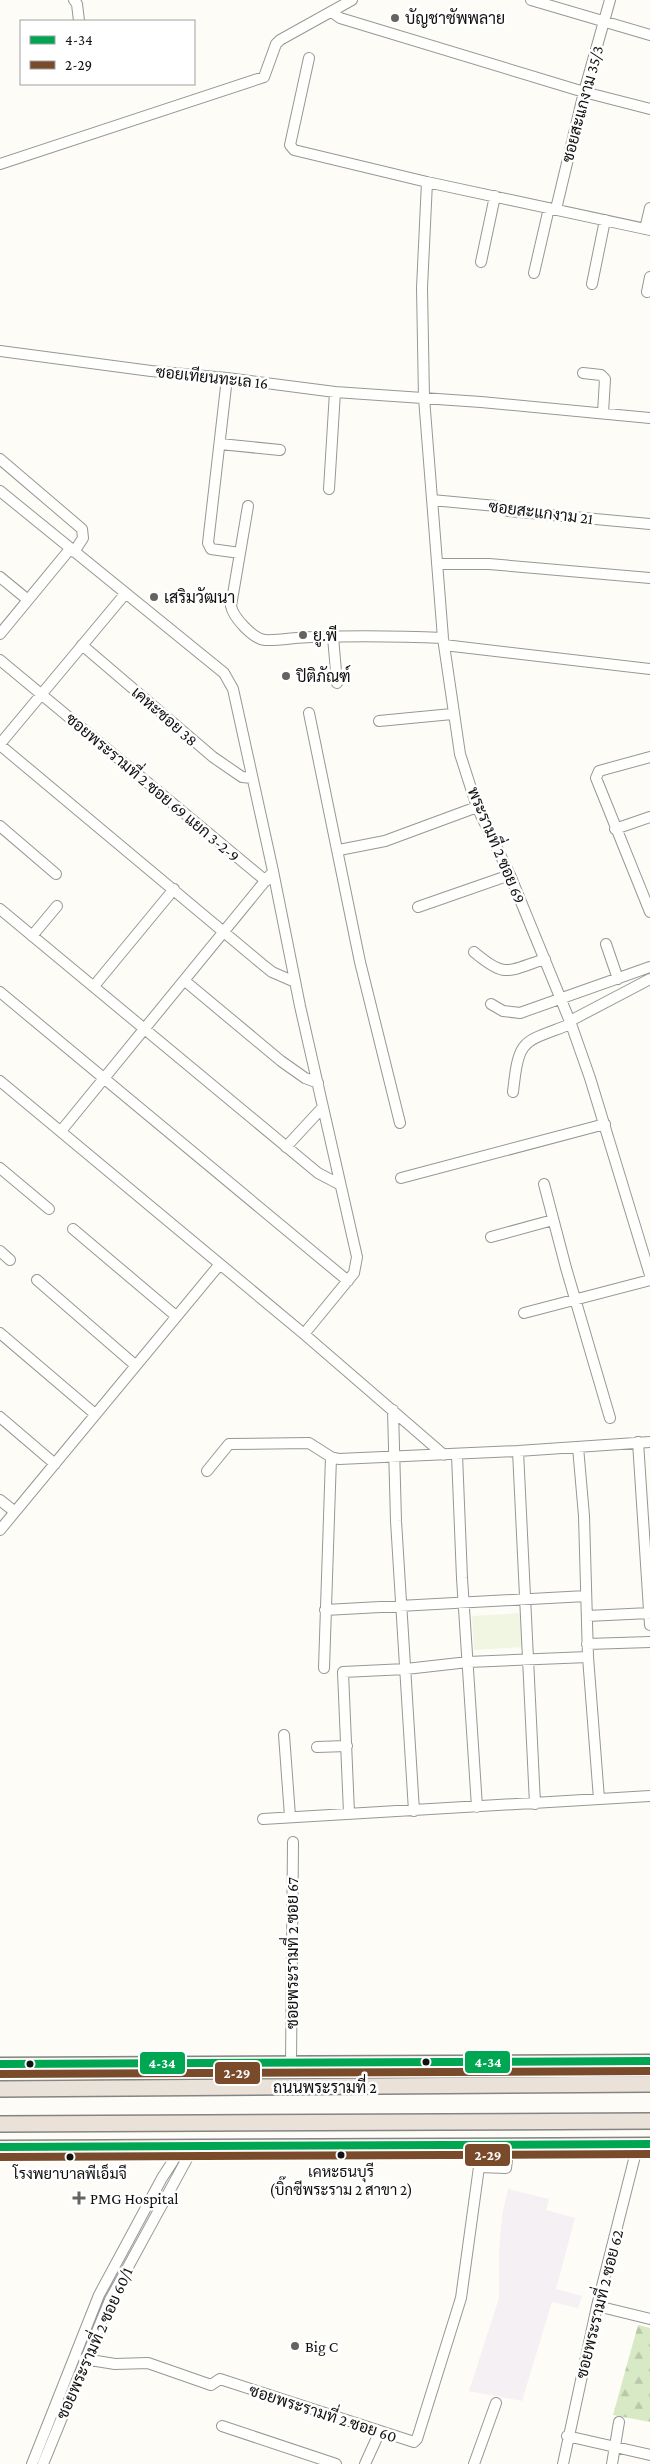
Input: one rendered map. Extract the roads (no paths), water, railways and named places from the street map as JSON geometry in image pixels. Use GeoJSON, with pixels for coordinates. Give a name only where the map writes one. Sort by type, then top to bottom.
{"type":"FeatureCollection","features":[{"type":"Feature","properties":{"kind":"highway","name":"ถนนพระรามที่ 2"},"geometry":{"type":"LineString","coordinates":[[0,2089],[650,2084]]}},
{"type":"Feature","properties":{"kind":"highway"},"geometry":{"type":"LineString","coordinates":[[0,2124],[650,2121]]}},
{"type":"Feature","properties":{"kind":"main road","name":"ถนนพระรามที่ 2"},"geometry":{"type":"LineString","coordinates":[[0,2064],[650,2061]]}},
{"type":"Feature","properties":{"kind":"main road"},"geometry":{"type":"LineString","coordinates":[[0,2147],[644,2144]]}},
{"type":"Feature","properties":{"kind":"street"},"geometry":{"type":"LineString","coordinates":[[74,0],[77,4],[79,20]]}},
{"type":"Feature","properties":{"kind":"street"},"geometry":{"type":"LineString","coordinates":[[0,164],[264,77],[276,44],[280,40],[352,0]]}},
{"type":"Feature","properties":{"kind":"street"},"geometry":{"type":"LineString","coordinates":[[531,0],[650,35]]}},
{"type":"Feature","properties":{"kind":"street","name":"ซอยสะแกงาม 35/3"},"geometry":{"type":"LineString","coordinates":[[534,273],[610,0]]}},
{"type":"Feature","properties":{"kind":"street"},"geometry":{"type":"LineString","coordinates":[[332,12],[340,18],[584,92],[650,109]]}},
{"type":"Feature","properties":{"kind":"street"},"geometry":{"type":"LineString","coordinates":[[309,58],[290,148],[427,182],[648,230],[650,208]]}},
{"type":"Feature","properties":{"kind":"street","name":"พระรามที่ 2 ซอย 69"},"geometry":{"type":"LineString","coordinates":[[427,182],[422,288],[424,398],[443,641],[452,714],[460,754],[477,807],[510,875],[571,1022],[605,1124],[650,1275]]}},
{"type":"Feature","properties":{"kind":"street"},"geometry":{"type":"LineString","coordinates":[[481,262],[495,196]]}},
{"type":"Feature","properties":{"kind":"street"},"geometry":{"type":"LineString","coordinates":[[592,284],[605,220]]}},
{"type":"Feature","properties":{"kind":"street"},"geometry":{"type":"LineString","coordinates":[[647,292],[650,277]]}},
{"type":"Feature","properties":{"kind":"street","name":"ซอยเทียนทะเล 16"},"geometry":{"type":"LineString","coordinates":[[0,351],[150,371],[227,378],[335,392],[650,418]]}},
{"type":"Feature","properties":{"kind":"street"},"geometry":{"type":"LineString","coordinates":[[583,372],[601,375],[605,379],[603,413]]}},
{"type":"Feature","properties":{"kind":"street"},"geometry":{"type":"LineString","coordinates":[[227,378],[208,543],[212,549],[240,553]]}},
{"type":"Feature","properties":{"kind":"street"},"geometry":{"type":"LineString","coordinates":[[330,489],[335,392]]}},
{"type":"Feature","properties":{"kind":"street"},"geometry":{"type":"LineString","coordinates":[[220,444],[280,450]]}},
{"type":"Feature","properties":{"kind":"street"},"geometry":{"type":"LineString","coordinates":[[0,459],[82,529],[83,538],[0,634]]}},
{"type":"Feature","properties":{"kind":"street"},"geometry":{"type":"LineString","coordinates":[[0,491],[224,673],[230,681],[238,702],[252,778],[274,871],[295,982],[339,1184],[357,1257],[356,1268],[348,1281],[304,1334]]}},
{"type":"Feature","properties":{"kind":"street","name":"ซอยสะแกงาม 21"},"geometry":{"type":"LineString","coordinates":[[432,500],[496,506],[508,511],[650,524]]}},
{"type":"Feature","properties":{"kind":"street"},"geometry":{"type":"LineString","coordinates":[[248,506],[231,606],[232,612],[254,634],[266,640],[333,636],[443,641],[650,669]]}},
{"type":"Feature","properties":{"kind":"street"},"geometry":{"type":"LineString","coordinates":[[437,564],[489,564],[650,578]]}},
{"type":"Feature","properties":{"kind":"street"},"geometry":{"type":"LineString","coordinates":[[0,577],[28,600]]}},
{"type":"Feature","properties":{"kind":"street"},"geometry":{"type":"LineString","coordinates":[[125,594],[41,693],[0,745],[272,972],[295,982]]}},
{"type":"Feature","properties":{"kind":"street"},"geometry":{"type":"LineString","coordinates":[[333,636],[338,683]]}},
{"type":"Feature","properties":{"kind":"street","name":"เคหะซอย 38"},"geometry":{"type":"LineString","coordinates":[[82,645],[213,757],[242,777],[252,778]]}},
{"type":"Feature","properties":{"kind":"street","name":"ซอยพระรามที่ 2 ซอย 69 แยก 3-2-9"},"geometry":{"type":"LineString","coordinates":[[0,660],[266,880]]}},
{"type":"Feature","properties":{"kind":"street"},"geometry":{"type":"LineString","coordinates":[[309,712],[339,850],[360,962],[400,1123]]}},
{"type":"Feature","properties":{"kind":"street"},"geometry":{"type":"LineString","coordinates":[[379,721],[452,714]]}},
{"type":"Feature","properties":{"kind":"street"},"geometry":{"type":"LineString","coordinates":[[650,757],[599,771],[596,774],[615,829],[647,893],[650,912]]}},
{"type":"Feature","properties":{"kind":"street"},"geometry":{"type":"LineString","coordinates":[[339,850],[385,841],[477,807]]}},
{"type":"Feature","properties":{"kind":"street"},"geometry":{"type":"LineString","coordinates":[[615,829],[650,817]]}},
{"type":"Feature","properties":{"kind":"street"},"geometry":{"type":"LineString","coordinates":[[0,826],[56,874]]}},
{"type":"Feature","properties":{"kind":"street"},"geometry":{"type":"LineString","coordinates":[[61,1131],[274,871]]}},
{"type":"Feature","properties":{"kind":"street"},"geometry":{"type":"LineString","coordinates":[[418,907],[510,875]]}},
{"type":"Feature","properties":{"kind":"street"},"geometry":{"type":"LineString","coordinates":[[94,986],[174,889]]}},
{"type":"Feature","properties":{"kind":"street"},"geometry":{"type":"LineString","coordinates":[[32,936],[56,906]]}},
{"type":"Feature","properties":{"kind":"street"},"geometry":{"type":"LineString","coordinates":[[0,909],[318,1173],[339,1184]]}},
{"type":"Feature","properties":{"kind":"street"},"geometry":{"type":"LineString","coordinates":[[606,944],[618,979]]}},
{"type":"Feature","properties":{"kind":"street"},"geometry":{"type":"LineString","coordinates":[[474,952],[492,967],[503,971],[545,959]]}},
{"type":"Feature","properties":{"kind":"street"},"geometry":{"type":"LineString","coordinates":[[491,1004],[503,1011],[520,1013],[650,967]]}},
{"type":"Feature","properties":{"kind":"street"},"geometry":{"type":"LineString","coordinates":[[513,1092],[517,1058],[524,1046],[533,1039],[571,1022],[650,980]]}},
{"type":"Feature","properties":{"kind":"street"},"geometry":{"type":"LineString","coordinates":[[185,981],[281,1061],[305,1078],[318,1083]]}},
{"type":"Feature","properties":{"kind":"street"},"geometry":{"type":"LineString","coordinates":[[0,992],[348,1281]]}},
{"type":"Feature","properties":{"kind":"street"},"geometry":{"type":"LineString","coordinates":[[0,1081],[304,1334],[444,1455]]}},
{"type":"Feature","properties":{"kind":"street"},"geometry":{"type":"LineString","coordinates":[[286,1147],[323,1107]]}},
{"type":"Feature","properties":{"kind":"street"},"geometry":{"type":"LineString","coordinates":[[401,1178],[605,1124]]}},
{"type":"Feature","properties":{"kind":"street"},"geometry":{"type":"LineString","coordinates":[[0,1168],[49,1209]]}},
{"type":"Feature","properties":{"kind":"street"},"geometry":{"type":"LineString","coordinates":[[544,1184],[610,1418]]}},
{"type":"Feature","properties":{"kind":"street"},"geometry":{"type":"LineString","coordinates":[[491,1238],[554,1220]]}},
{"type":"Feature","properties":{"kind":"street"},"geometry":{"type":"LineString","coordinates":[[74,1229],[176,1316]]}},
{"type":"Feature","properties":{"kind":"street"},"geometry":{"type":"LineString","coordinates":[[0,1251],[10,1260]]}},
{"type":"Feature","properties":{"kind":"street"},"geometry":{"type":"LineString","coordinates":[[0,1530],[220,1264]]}},
{"type":"Feature","properties":{"kind":"street"},"geometry":{"type":"LineString","coordinates":[[36,1280],[135,1365]]}},
{"type":"Feature","properties":{"kind":"street"},"geometry":{"type":"LineString","coordinates":[[524,1313],[650,1280]]}},
{"type":"Feature","properties":{"kind":"street"},"geometry":{"type":"LineString","coordinates":[[0,1333],[95,1414]]}},
{"type":"Feature","properties":{"kind":"street"},"geometry":{"type":"LineString","coordinates":[[393,1410],[393,1457],[400,1605],[406,1669],[414,1810]]}},
{"type":"Feature","properties":{"kind":"street"},"geometry":{"type":"LineString","coordinates":[[0,1417],[55,1464]]}},
{"type":"Feature","properties":{"kind":"street"},"geometry":{"type":"LineString","coordinates":[[638,1442],[650,1626]]}},
{"type":"Feature","properties":{"kind":"street"},"geometry":{"type":"LineString","coordinates":[[207,1471],[229,1444],[309,1443],[331,1457],[339,1459],[457,1455],[650,1442]]}},
{"type":"Feature","properties":{"kind":"street"},"geometry":{"type":"LineString","coordinates":[[578,1447],[584,1516],[587,1644],[599,1799]]}},
{"type":"Feature","properties":{"kind":"street"},"geometry":{"type":"LineString","coordinates":[[518,1451],[535,1804]]}},
{"type":"Feature","properties":{"kind":"street"},"geometry":{"type":"LineString","coordinates":[[457,1455],[463,1603],[477,1807]]}},
{"type":"Feature","properties":{"kind":"street"},"geometry":{"type":"LineString","coordinates":[[324,1668],[331,1457]]}},
{"type":"Feature","properties":{"kind":"street"},"geometry":{"type":"LineString","coordinates":[[0,1500],[15,1512]]}},
{"type":"Feature","properties":{"kind":"street"},"geometry":{"type":"LineString","coordinates":[[325,1610],[586,1596]]}},
{"type":"Feature","properties":{"kind":"street"},"geometry":{"type":"LineString","coordinates":[[587,1616],[650,1613]]}},
{"type":"Feature","properties":{"kind":"street"},"geometry":{"type":"LineString","coordinates":[[587,1644],[650,1642]]}},
{"type":"Feature","properties":{"kind":"street"},"geometry":{"type":"LineString","coordinates":[[350,1813],[344,1672],[406,1669],[468,1662],[588,1657]]}},
{"type":"Feature","properties":{"kind":"street"},"geometry":{"type":"LineString","coordinates":[[284,1735],[290,1816]]}},
{"type":"Feature","properties":{"kind":"street"},"geometry":{"type":"LineString","coordinates":[[317,1747],[347,1746]]}},
{"type":"Feature","properties":{"kind":"street"},"geometry":{"type":"LineString","coordinates":[[263,1819],[650,1796]]}},
{"type":"Feature","properties":{"kind":"street","name":"ซอยพระรามที่ 2 ซอย 67"},"geometry":{"type":"LineString","coordinates":[[291,2064],[292,1842]]}},
{"type":"Feature","properties":{"kind":"street","name":"ซอยพระรามที่ 2 ซอย 60"},"geometry":{"type":"LineString","coordinates":[[84,2359],[115,2364],[148,2362],[212,2385],[220,2379],[411,2442],[417,2439],[461,2298],[480,2166],[506,2168],[508,2144]]}},
{"type":"Feature","properties":{"kind":"street","name":"ซอยพระรามที่ 2 ซอย 62"},"geometry":{"type":"LineString","coordinates":[[563,2464],[597,2306],[644,2144]]}},
{"type":"Feature","properties":{"kind":"street","name":"ซอยพระรามที่ 2 ซอย 60/1"},"geometry":{"type":"LineString","coordinates":[[43,2464],[84,2359],[110,2300],[194,2146]]}},
{"type":"Feature","properties":{"kind":"street","name":"ซอยพระรามที่ 2 ซอย 60/1"},"geometry":{"type":"LineString","coordinates":[[32,2464],[99,2295],[173,2161],[169,2147]]}},
{"type":"Feature","properties":{"kind":"street"},"geometry":{"type":"LineString","coordinates":[[597,2306],[650,2319]]}},
{"type":"Feature","properties":{"kind":"street"},"geometry":{"type":"LineString","coordinates":[[474,2464],[496,2403]]}},
{"type":"Feature","properties":{"kind":"street"},"geometry":{"type":"LineString","coordinates":[[612,2464],[620,2422]]}},
{"type":"Feature","properties":{"kind":"street"},"geometry":{"type":"LineString","coordinates":[[222,2426],[336,2464]]}},
{"type":"Feature","properties":{"kind":"street"},"geometry":{"type":"LineString","coordinates":[[365,2464],[380,2432]]}},
{"type":"Feature","properties":{"kind":"street"},"geometry":{"type":"LineString","coordinates":[[568,2436],[650,2455]]}},
{"type":"Feature","properties":{"kind":"place","name":"บัญชาซัพพลาย"},"geometry":{"type":"Point","coordinates":[395,18]}},
{"type":"Feature","properties":{"kind":"place","name":"เสริมวัฒนา"},"geometry":{"type":"Point","coordinates":[154,597]}},
{"type":"Feature","properties":{"kind":"place","name":"ยู.พี"},"geometry":{"type":"Point","coordinates":[303,635]}},
{"type":"Feature","properties":{"kind":"place","name":"ปิติภัณฑ์"},"geometry":{"type":"Point","coordinates":[286,676]}},
{"type":"Feature","properties":{"kind":"place","name":"เคหะธนบุรี (บิ๊กซีพระราม 2 สาขา 2)"},"geometry":{"type":"Point","coordinates":[341,2155]}},
{"type":"Feature","properties":{"kind":"place","name":"โรงพยาบาลพีเอ็มจี"},"geometry":{"type":"Point","coordinates":[70,2157]}},
{"type":"Feature","properties":{"kind":"place","name":"PMG Hospital"},"geometry":{"type":"Point","coordinates":[79,2198]}},
{"type":"Feature","properties":{"kind":"place","name":"Big C"},"geometry":{"type":"Point","coordinates":[295,2346]}}]}
